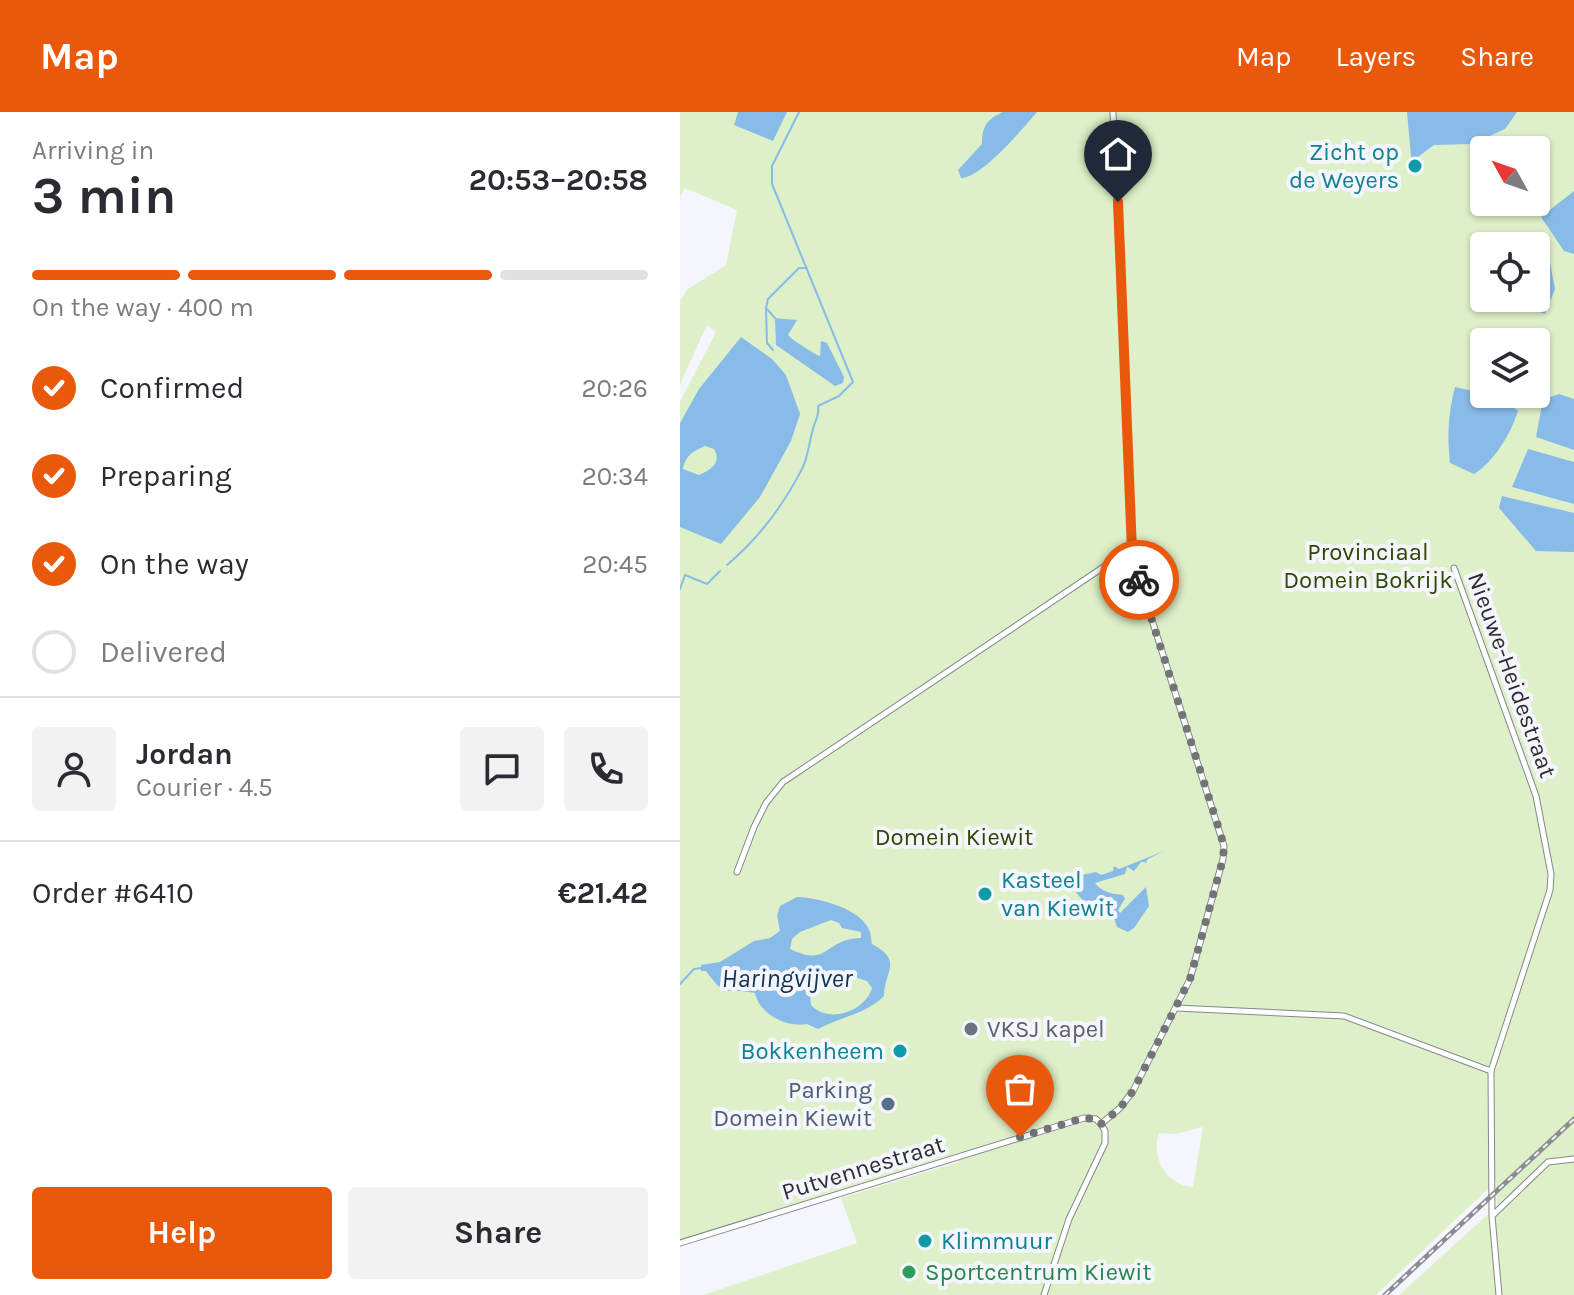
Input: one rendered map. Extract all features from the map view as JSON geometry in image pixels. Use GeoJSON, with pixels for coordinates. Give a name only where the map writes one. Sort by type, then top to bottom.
{"type":"FeatureCollection","features":[{"type":"Feature","properties":{"kind":"street"},"geometry":{"type":"LineString","coordinates":[[1044,1295],[1069,1219],[1105,1143],[1105,1131],[1101,1124],[1120,1108],[1133,1091],[1176,1008],[1196,961],[1224,846],[1132,551],[1113,112]]}},
{"type":"Feature","properties":{"kind":"street"},"geometry":{"type":"LineString","coordinates":[[737,872],[766,803],[783,782],[1071,588],[1132,551]]}},
{"type":"Feature","properties":{"kind":"street","name":"Nieuwe-Heidestraat"},"geometry":{"type":"LineString","coordinates":[[1454,568],[1536,796],[1551,874],[1550,890],[1491,1071],[1492,1216],[1499,1295]]}},
{"type":"Feature","properties":{"kind":"street"},"geometry":{"type":"LineString","coordinates":[[1176,1008],[1344,1016],[1491,1071]]}},
{"type":"Feature","properties":{"kind":"street","name":"Putvennestraat"},"geometry":{"type":"LineString","coordinates":[[680,1243],[1084,1118],[1096,1119],[1101,1124]]}},
{"type":"Feature","properties":{"kind":"street"},"geometry":{"type":"LineString","coordinates":[[1492,1216],[1548,1162],[1574,1159]]}},
{"type":"Feature","properties":{"kind":"green space"},"geometry":{"type":"Polygon","coordinates":[[[680,112],[1574,112],[1574,1295],[1399,1295],[1497,1206],[1496,1181],[1376,1295],[703,1295],[857,1243],[841,1198],[959,1162],[956,1154],[680,1240],[680,402],[716,332],[707,325],[680,384],[680,301],[688,289],[726,265],[737,210],[685,188],[680,197],[680,112]],[[1203,1127],[1176,1134],[1159,1133],[1159,1161],[1168,1176],[1183,1185],[1193,1187],[1203,1127]]]}},
{"type":"Feature","properties":{"kind":"water"},"geometry":{"type":"Polygon","coordinates":[[[738,112],[787,112],[773,141],[734,125],[738,112]]]}},
{"type":"Feature","properties":{"kind":"water"},"geometry":{"type":"Polygon","coordinates":[[[1003,112],[1037,112],[991,161],[970,176],[961,178],[958,170],[982,144],[986,124],[1003,112]]]}},
{"type":"Feature","properties":{"kind":"water"},"geometry":{"type":"Polygon","coordinates":[[[1407,112],[1517,112],[1505,129],[1490,136],[1470,136],[1470,144],[1434,145],[1415,159],[1411,157],[1407,112]]]}},
{"type":"Feature","properties":{"kind":"water"},"geometry":{"type":"Polygon","coordinates":[[[1574,191],[1574,254],[1564,251],[1541,217],[1550,216],[1550,210],[1574,191]]]}},
{"type":"Feature","properties":{"kind":"water"},"geometry":{"type":"Polygon","coordinates":[[[1550,263],[1555,289],[1550,302],[1550,263]]]}},
{"type":"Feature","properties":{"kind":"water"},"geometry":{"type":"Polygon","coordinates":[[[775,318],[797,320],[788,335],[817,355],[820,356],[821,341],[827,343],[844,377],[843,383],[835,386],[776,345],[775,318]]]}},
{"type":"Feature","properties":{"kind":"water"},"geometry":{"type":"Polygon","coordinates":[[[741,337],[772,359],[786,375],[800,414],[791,441],[760,497],[721,544],[680,527],[680,423],[699,389],[741,337]],[[705,446],[693,452],[683,469],[699,475],[708,471],[716,462],[714,449],[705,446]]]}},
{"type":"Feature","properties":{"kind":"water"},"geometry":{"type":"Polygon","coordinates":[[[1455,387],[1470,390],[1470,408],[1514,408],[1518,411],[1501,446],[1474,474],[1450,463],[1451,406],[1455,387]]]}},
{"type":"Feature","properties":{"kind":"water"},"geometry":{"type":"Polygon","coordinates":[[[1559,394],[1574,399],[1574,450],[1536,437],[1541,408],[1550,408],[1550,397],[1559,394]]]}},
{"type":"Feature","properties":{"kind":"water"},"geometry":{"type":"Polygon","coordinates":[[[1528,449],[1574,462],[1574,504],[1512,487],[1528,449]]]}},
{"type":"Feature","properties":{"kind":"water"},"geometry":{"type":"Polygon","coordinates":[[[1502,496],[1574,513],[1574,552],[1536,551],[1499,508],[1502,496]]]}},
{"type":"Feature","properties":{"kind":"water"},"geometry":{"type":"Polygon","coordinates":[[[1164,851],[1148,859],[1145,864],[1141,862],[1134,871],[1127,867],[1125,874],[1095,883],[1111,893],[1123,895],[1125,899],[1118,910],[1120,913],[1146,887],[1149,906],[1128,932],[1117,927],[1113,915],[1104,913],[1094,903],[1085,903],[1075,891],[1082,875],[1096,872],[1101,875],[1113,871],[1114,866],[1119,869],[1164,851]]]}},
{"type":"Feature","properties":{"kind":"water","name":"Haringvijver"},"geometry":{"type":"Polygon","coordinates":[[[797,897],[806,898],[839,906],[858,917],[870,932],[872,944],[882,950],[890,961],[884,996],[861,1011],[818,1029],[775,1018],[762,1007],[755,993],[727,991],[718,986],[706,971],[701,971],[701,965],[720,962],[754,941],[770,938],[780,931],[777,915],[780,906],[797,897]],[[831,920],[800,932],[792,939],[790,949],[803,954],[820,954],[840,943],[861,938],[861,932],[842,928],[831,920]],[[855,977],[815,989],[810,994],[811,1005],[827,1014],[854,1009],[872,988],[867,981],[855,977]]]}},
{"type":"Feature","properties":{"kind":"waterway"},"geometry":{"type":"LineString","coordinates":[[727,565],[759,534],[794,484],[805,461],[818,406],[839,396],[853,382],[772,184],[772,166],[799,112]]}},
{"type":"Feature","properties":{"kind":"waterway"},"geometry":{"type":"LineString","coordinates":[[775,318],[766,308],[768,299],[799,268],[807,268]]}},
{"type":"Feature","properties":{"kind":"waterway"},"geometry":{"type":"LineString","coordinates":[[766,309],[767,343],[773,350]]}},
{"type":"Feature","properties":{"kind":"waterway"},"geometry":{"type":"LineString","coordinates":[[680,589],[685,575],[707,584],[720,571]]}},
{"type":"Feature","properties":{"kind":"waterway"},"geometry":{"type":"LineString","coordinates":[[680,984],[694,969],[701,968]]}},
{"type":"Feature","properties":{"kind":"railway"},"geometry":{"type":"LineString","coordinates":[[1385,1295],[1574,1119]]}},
{"type":"Feature","properties":{"kind":"way so far"},"geometry":{"type":"LineString","coordinates":[[1020,1137],[1090,1117],[1101,1124],[1126,1101],[1144,1073],[1190,979],[1223,859],[1224,846],[1219,829],[1139,580]]}},
{"type":"Feature","properties":{"kind":"place","name":"Zicht op de Weyers"},"geometry":{"type":"Point","coordinates":[1415,166]}},
{"type":"Feature","properties":{"kind":"place","name":"Kasteel van Kiewit"},"geometry":{"type":"Point","coordinates":[985,894]}},
{"type":"Feature","properties":{"kind":"place","name":"VKSJ kapel"},"geometry":{"type":"Point","coordinates":[971,1029]}},
{"type":"Feature","properties":{"kind":"place","name":"Bokkenheem"},"geometry":{"type":"Point","coordinates":[900,1051]}},
{"type":"Feature","properties":{"kind":"place","name":"Parking Domein Kiewit"},"geometry":{"type":"Point","coordinates":[888,1104]}},
{"type":"Feature","properties":{"kind":"place","name":"Klimmuur"},"geometry":{"type":"Point","coordinates":[925,1241]}},
{"type":"Feature","properties":{"kind":"place","name":"Sportcentrum Kiewit"},"geometry":{"type":"Point","coordinates":[909,1272]}},
{"type":"Feature","properties":{"kind":"route"},"geometry":{"type":"LineString","coordinates":[[1118,202],[1132,551],[1139,580]]}},
{"type":"Feature","properties":{"kind":"park label","name":"Provinciaal Domein Bokrijk"},"geometry":{"type":"Point","coordinates":[1368,566]}},
{"type":"Feature","properties":{"kind":"park label","name":"Domein Kiewit"},"geometry":{"type":"Point","coordinates":[954,837]}}]}
